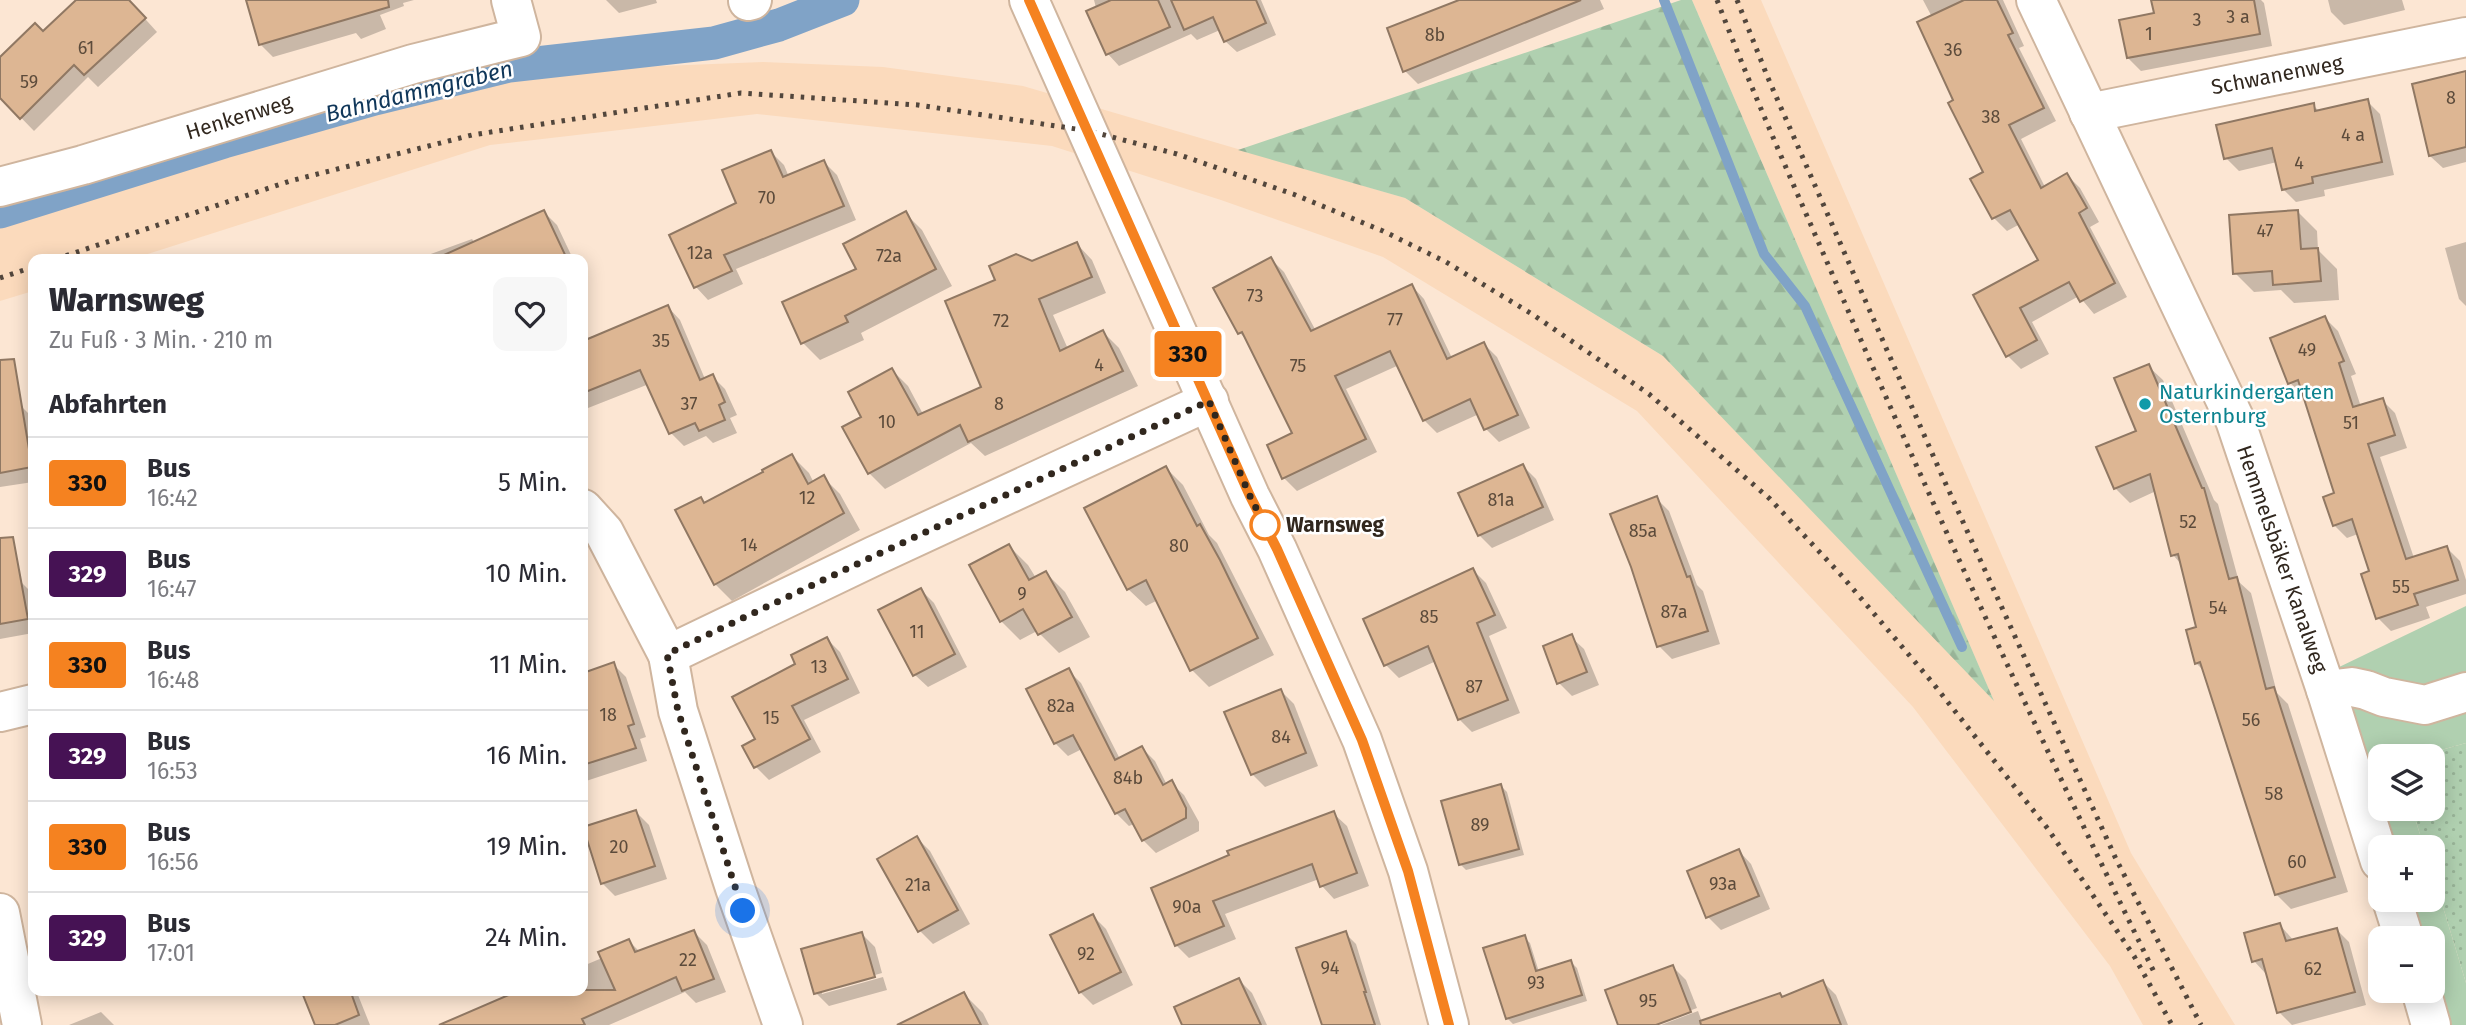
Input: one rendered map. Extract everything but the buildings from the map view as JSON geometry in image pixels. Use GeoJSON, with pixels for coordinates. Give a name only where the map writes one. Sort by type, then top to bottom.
{"type":"FeatureCollection","features":[{"type":"Feature","properties":{"kind":"street","name":"Henkenweg"},"geometry":{"type":"LineString","coordinates":[[0,187],[83,165],[413,64],[521,37],[511,0]]}},
{"type":"Feature","properties":{"kind":"street"},"geometry":{"type":"LineString","coordinates":[[1029,0],[1362,740],[1408,871],[1449,1025]]}},
{"type":"Feature","properties":{"kind":"street","name":"Hemmelsbäker Kanalweg"},"geometry":{"type":"LineString","coordinates":[[2036,0],[2235,420],[2372,835]]}},
{"type":"Feature","properties":{"kind":"street","name":"Schwanenweg"},"geometry":{"type":"LineString","coordinates":[[2089,113],[2466,37]]}},
{"type":"Feature","properties":{"kind":"street"},"geometry":{"type":"LineString","coordinates":[[667,654],[1209,401]]}},
{"type":"Feature","properties":{"kind":"street"},"geometry":{"type":"LineString","coordinates":[[588,514],[604,532],[667,654],[678,711],[783,1025]]}},
{"type":"Feature","properties":{"kind":"street"},"geometry":{"type":"LineString","coordinates":[[2326,690],[2352,687],[2425,705],[2466,692]]}},
{"type":"Feature","properties":{"kind":"street"},"geometry":{"type":"LineString","coordinates":[[0,712],[28,705]]}},
{"type":"Feature","properties":{"kind":"street"},"geometry":{"type":"LineString","coordinates":[[0,913],[22,1025]]}},
{"type":"Feature","properties":{"kind":"street"},"geometry":{"type":"LineString","coordinates":[[2425,1003],[2431,1025]]}},
{"type":"Feature","properties":{"kind":"shaded area"},"geometry":{"type":"Polygon","coordinates":[[[1692,0],[1761,0],[2131,853],[2235,1025],[2143,1025],[2110,966],[1913,707],[1637,411],[1383,257],[1221,200],[1052,146],[757,114],[490,145],[148,254],[28,254],[28,293],[0,301],[0,224],[96,190],[413,90],[587,69],[763,62],[883,67],[1023,86],[1405,198],[1663,356],[1993,699],[1692,0]]]}},
{"type":"Feature","properties":{"kind":"green space"},"geometry":{"type":"Polygon","coordinates":[[[1681,0],[1692,0],[1994,701],[1663,356],[1405,198],[1238,150],[1681,0]]]}},
{"type":"Feature","properties":{"kind":"green space"},"geometry":{"type":"Polygon","coordinates":[[[2466,606],[2466,743],[2445,749],[2445,744],[2368,744],[2368,774],[2335,669],[2466,606]]]}},
{"type":"Feature","properties":{"kind":"green space"},"geometry":{"type":"Polygon","coordinates":[[[2466,743],[2466,983],[2445,912],[2445,835],[2420,835],[2416,821],[2445,821],[2445,749],[2466,743]]]}},
{"type":"Feature","properties":{"kind":"green space"},"geometry":{"type":"Polygon","coordinates":[[[2383,821],[2416,821],[2420,835],[2387,835],[2383,821]]]}},
{"type":"Feature","properties":{"kind":"green space"},"geometry":{"type":"Polygon","coordinates":[[[2412,912],[2445,912],[2466,983],[2466,1025],[2447,1025],[2440,1003],[2445,1003],[2445,926],[2416,926],[2412,912]]]}},
{"type":"Feature","properties":{"kind":"waterway","name":"Bahndammgraben"},"geometry":{"type":"LineString","coordinates":[[0,212],[224,142],[375,99],[509,66],[714,43],[779,25],[843,0]]}},
{"type":"Feature","properties":{"kind":"waterway"},"geometry":{"type":"LineString","coordinates":[[1664,0],[1764,254],[1805,306],[1962,647]]}},
{"type":"Feature","properties":{"kind":"railway"},"geometry":{"type":"LineString","coordinates":[[1717,0],[1784,162],[1926,487],[2156,976]]}},
{"type":"Feature","properties":{"kind":"railway"},"geometry":{"type":"LineString","coordinates":[[1737,0],[1768,78],[1939,469],[2116,859],[2201,1025]]}},
{"type":"Feature","properties":{"kind":"railway"},"geometry":{"type":"LineString","coordinates":[[71,254],[290,181],[472,135],[741,93],[918,105],[1089,131],[1177,154],[1293,194],[1383,231],[1446,262],[1532,314],[1649,394],[1770,499],[1842,576],[1932,682],[2048,829],[2134,956],[2172,1025]]}},
{"type":"Feature","properties":{"kind":"railway"},"geometry":{"type":"LineString","coordinates":[[0,278],[28,269]]}},
{"type":"Feature","properties":{"kind":"bus line","name":"330"},"geometry":{"type":"LineString","coordinates":[[1029,0],[1250,496],[1348,705],[1408,871],[1449,1025]]}},
{"type":"Feature","properties":{"kind":"place","name":"Naturkindergarten Osternburg"},"geometry":{"type":"Point","coordinates":[2145,404]}},
{"type":"Feature","properties":{"kind":"place","name":"Warnsweg"},"geometry":{"type":"Point","coordinates":[1265,525]}},
{"type":"Feature","properties":{"kind":"route"},"geometry":{"type":"LineString","coordinates":[[743,911],[678,711],[667,654],[1209,401],[1268,532],[1265,525]]}}]}
